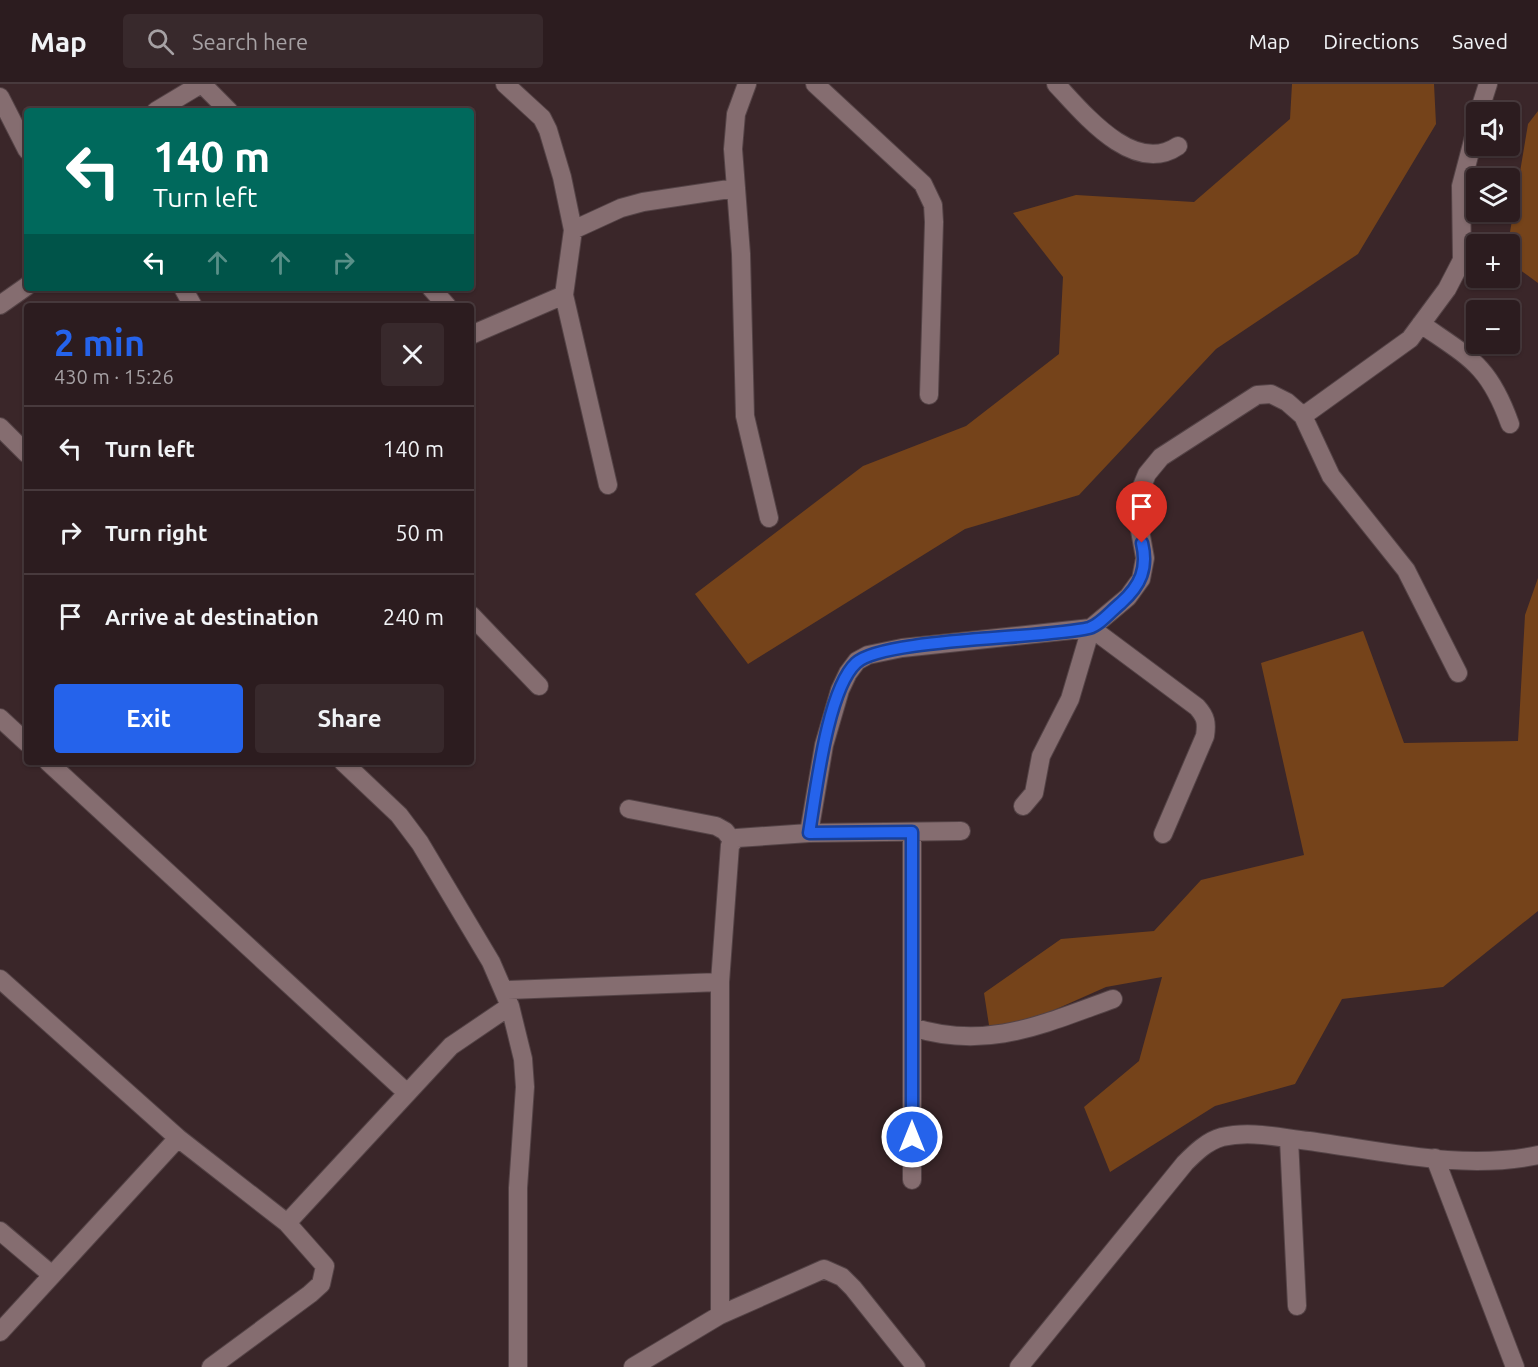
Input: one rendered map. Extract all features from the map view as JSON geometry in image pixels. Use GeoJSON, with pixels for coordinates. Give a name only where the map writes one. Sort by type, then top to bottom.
{"type":"FeatureCollection","features":[{"type":"Feature","properties":{"kind":"street"},"geometry":{"type":"LineString","coordinates":[[161,108],[201,84],[226,108]]}},
{"type":"Feature","properties":{"kind":"street"},"geometry":{"type":"LineString","coordinates":[[505,84],[542,118],[548,130],[573,230],[564,296],[608,485]]}},
{"type":"Feature","properties":{"kind":"street"},"geometry":{"type":"LineString","coordinates":[[747,84],[736,114],[733,149],[741,254],[745,416],[770,518]]}},
{"type":"Feature","properties":{"kind":"street"},"geometry":{"type":"LineString","coordinates":[[815,84],[923,184],[930,195],[934,222],[929,395]]}},
{"type":"Feature","properties":{"kind":"street"},"geometry":{"type":"LineString","coordinates":[[1056,84],[1093,125],[1110,137],[1152,155],[1168,153],[1179,146]]}},
{"type":"Feature","properties":{"kind":"street"},"geometry":{"type":"LineString","coordinates":[[1482,102],[1488,84]]}},
{"type":"Feature","properties":{"kind":"street"},"geometry":{"type":"LineString","coordinates":[[0,97],[24,144]]}},
{"type":"Feature","properties":{"kind":"street"},"geometry":{"type":"LineString","coordinates":[[1303,416],[1396,351],[1421,324],[1448,289],[1462,260],[1461,186],[1469,156]]}},
{"type":"Feature","properties":{"kind":"street"},"geometry":{"type":"LineString","coordinates":[[573,230],[621,208],[643,202],[736,188]]}},
{"type":"Feature","properties":{"kind":"street"},"geometry":{"type":"LineString","coordinates":[[0,305],[24,288]]}},
{"type":"Feature","properties":{"kind":"street"},"geometry":{"type":"LineString","coordinates":[[434,291],[444,303]]}},
{"type":"Feature","properties":{"kind":"street"},"geometry":{"type":"LineString","coordinates":[[474,334],[564,296]]}},
{"type":"Feature","properties":{"kind":"street"},"geometry":{"type":"LineString","coordinates":[[1421,324],[1471,359],[1488,375],[1499,393],[1510,424]]}},
{"type":"Feature","properties":{"kind":"street"},"geometry":{"type":"LineString","coordinates":[[1023,806],[1034,793],[1041,756],[1070,699],[1092,628],[1128,597],[1141,579],[1145,558],[1135,503],[1147,474],[1161,457],[1257,395],[1271,394],[1303,416],[1331,476],[1406,570],[1458,673]]}},
{"type":"Feature","properties":{"kind":"street"},"geometry":{"type":"LineString","coordinates":[[0,427],[24,451]]}},
{"type":"Feature","properties":{"kind":"street"},"geometry":{"type":"LineString","coordinates":[[474,618],[539,686]]}},
{"type":"Feature","properties":{"kind":"street"},"geometry":{"type":"LineString","coordinates":[[809,833],[824,745],[840,690],[848,673],[857,662],[868,655],[902,648],[1092,628],[1197,707],[1205,716],[1207,724],[1205,736],[1163,834]]}},
{"type":"Feature","properties":{"kind":"street"},"geometry":{"type":"LineString","coordinates":[[0,718],[24,740]]}},
{"type":"Feature","properties":{"kind":"street"},"geometry":{"type":"LineString","coordinates":[[51,765],[406,1092]]}},
{"type":"Feature","properties":{"kind":"street"},"geometry":{"type":"LineString","coordinates":[[347,765],[399,815],[420,843],[462,912],[507,998],[523,1059],[525,1087],[518,1188],[518,1367]]}},
{"type":"Feature","properties":{"kind":"street"},"geometry":{"type":"LineString","coordinates":[[629,809],[716,826],[732,840]]}},
{"type":"Feature","properties":{"kind":"street"},"geometry":{"type":"LineString","coordinates":[[720,1315],[720,982],[728,850],[732,840],[809,833],[961,831]]}},
{"type":"Feature","properties":{"kind":"street"},"geometry":{"type":"LineString","coordinates":[[912,832],[912,1180]]}},
{"type":"Feature","properties":{"kind":"street"},"geometry":{"type":"LineString","coordinates":[[0,979],[177,1138],[287,1223],[325,1266],[321,1284],[211,1367]]}},
{"type":"Feature","properties":{"kind":"street"},"geometry":{"type":"LineString","coordinates":[[287,1223],[406,1092],[451,1046],[507,998],[720,982]]}},
{"type":"Feature","properties":{"kind":"street"},"geometry":{"type":"LineString","coordinates":[[912,1028],[946,1036],[1019,1032],[1113,999]]}},
{"type":"Feature","properties":{"kind":"street"},"geometry":{"type":"LineString","coordinates":[[1019,1367],[1197,1151],[1220,1137],[1241,1134],[1435,1158],[1494,1160],[1538,1155]]}},
{"type":"Feature","properties":{"kind":"street"},"geometry":{"type":"LineString","coordinates":[[0,1332],[177,1138]]}},
{"type":"Feature","properties":{"kind":"street"},"geometry":{"type":"LineString","coordinates":[[1289,1139],[1297,1306]]}},
{"type":"Feature","properties":{"kind":"street"},"geometry":{"type":"LineString","coordinates":[[1435,1158],[1515,1367]]}},
{"type":"Feature","properties":{"kind":"street"},"geometry":{"type":"LineString","coordinates":[[0,1231],[52,1275]]}},
{"type":"Feature","properties":{"kind":"street"},"geometry":{"type":"LineString","coordinates":[[633,1367],[720,1315],[824,1269],[842,1277],[853,1288],[916,1367]]}},
{"type":"Feature","properties":{"kind":"shaded area"},"geometry":{"type":"Polygon","coordinates":[[[1292,84],[1434,84],[1436,124],[1358,254],[1216,349],[1079,495],[965,529],[748,664],[695,594],[863,466],[966,426],[1059,354],[1063,277],[1013,213],[1076,195],[1194,202],[1290,119],[1292,84]]]}},
{"type":"Feature","properties":{"kind":"shaded area"},"geometry":{"type":"Polygon","coordinates":[[[1538,111],[1538,283],[1520,270],[1520,234],[1510,234],[1512,222],[1520,222],[1520,172],[1528,124],[1538,111]]]}},
{"type":"Feature","properties":{"kind":"shaded area"},"geometry":{"type":"Polygon","coordinates":[[[1538,578],[1538,911],[1443,987],[1342,999],[1295,1084],[1215,1106],[1110,1172],[1084,1107],[1139,1061],[1162,977],[1106,987],[991,1038],[984,993],[1061,939],[1154,931],[1201,880],[1304,855],[1261,663],[1363,631],[1404,743],[1518,741],[1525,615],[1538,578]]]}},
{"type":"Feature","properties":{"kind":"route"},"geometry":{"type":"LineString","coordinates":[[912,1137],[912,832],[809,833],[824,745],[840,690],[848,673],[857,662],[868,655],[902,648],[1092,628],[1128,597],[1141,579],[1145,568],[1142,543]]}}]}
